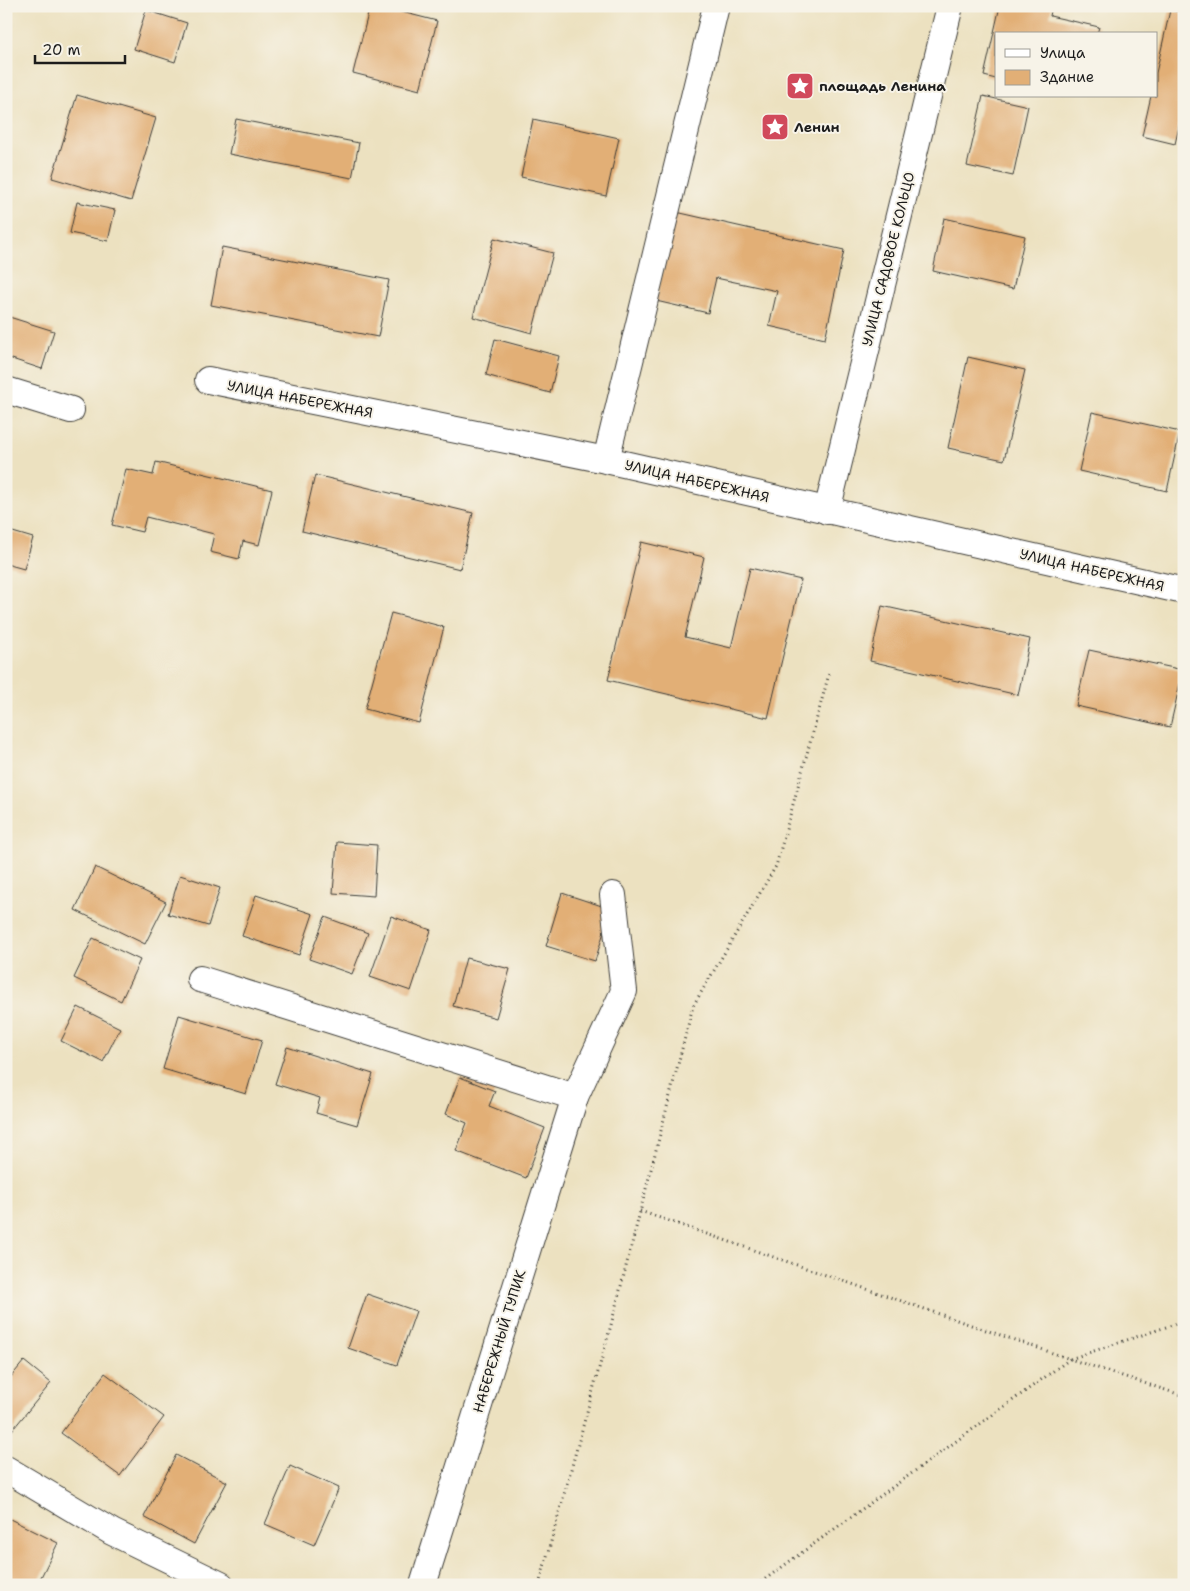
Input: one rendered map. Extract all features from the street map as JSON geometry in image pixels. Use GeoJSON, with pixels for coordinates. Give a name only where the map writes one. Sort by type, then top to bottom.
{"type":"FeatureCollection","features":[{"type":"Feature","properties":{"kind":"street"},"geometry":{"type":"LineString","coordinates":[[606,460],[716,6]]}},
{"type":"Feature","properties":{"kind":"street","name":"УЛИЦА САДОВОЕ КОЛЬЦО"},"geometry":{"type":"LineString","coordinates":[[827,511],[950,6]]}},
{"type":"Feature","properties":{"kind":"street","name":"УЛИЦА НАБЕРЕЖНАЯ"},"geometry":{"type":"LineString","coordinates":[[208,380],[606,460],[1184,591]]}},
{"type":"Feature","properties":{"kind":"street"},"geometry":{"type":"LineString","coordinates":[[6,390],[70,410]]}},
{"type":"Feature","properties":{"kind":"street","name":"НАБЕРЕЖНЫЙ ТУПИК"},"geometry":{"type":"LineString","coordinates":[[423,1585],[575,1097],[624,990],[613,895]]}},
{"type":"Feature","properties":{"kind":"street"},"geometry":{"type":"LineString","coordinates":[[200,979],[575,1097]]}},
{"type":"Feature","properties":{"kind":"street"},"geometry":{"type":"LineString","coordinates":[[6,1469],[112,1532],[221,1585]]}},
{"type":"Feature","properties":{"kind":"path"},"geometry":{"type":"LineString","coordinates":[[539,1585],[611,1326],[693,1006],[776,866],[829,674]]}},
{"type":"Feature","properties":{"kind":"path"},"geometry":{"type":"LineString","coordinates":[[640,1211],[1184,1396]]}},
{"type":"Feature","properties":{"kind":"path"},"geometry":{"type":"LineString","coordinates":[[757,1585],[1070,1358],[1184,1321]]}},
{"type":"Feature","properties":{"kind":"building"},"geometry":{"type":"Polygon","coordinates":[[[370,6],[378,6],[437,21],[420,90],[353,73],[370,6]]]}},
{"type":"Feature","properties":{"kind":"building"},"geometry":{"type":"Polygon","coordinates":[[[1000,6],[1052,6],[1050,16],[1099,27],[1098,32],[995,32],[995,79],[984,76],[1000,6]]]}},
{"type":"Feature","properties":{"kind":"building"},"geometry":{"type":"Polygon","coordinates":[[[146,10],[187,23],[175,62],[134,49],[146,10]]]}},
{"type":"Feature","properties":{"kind":"building"},"geometry":{"type":"Polygon","coordinates":[[[1170,10],[1184,13],[1184,105],[1175,144],[1142,136],[1151,98],[1158,98],[1158,64],[1170,10]]]}},
{"type":"Feature","properties":{"kind":"building"},"geometry":{"type":"Polygon","coordinates":[[[77,95],[156,118],[131,201],[52,178],[77,95]]]}},
{"type":"Feature","properties":{"kind":"building"},"geometry":{"type":"Polygon","coordinates":[[[983,96],[1028,106],[1013,176],[967,166],[983,96]]]}},
{"type":"Feature","properties":{"kind":"building"},"geometry":{"type":"Polygon","coordinates":[[[236,119],[359,143],[352,178],[229,154],[236,119]]]}},
{"type":"Feature","properties":{"kind":"building"},"geometry":{"type":"Polygon","coordinates":[[[533,119],[619,138],[606,196],[521,177],[533,119]]]}},
{"type":"Feature","properties":{"kind":"building"},"geometry":{"type":"Polygon","coordinates":[[[77,202],[115,210],[108,241],[70,233],[77,202]]]}},
{"type":"Feature","properties":{"kind":"building"},"geometry":{"type":"Polygon","coordinates":[[[676,212],[844,250],[825,339],[769,326],[777,291],[716,278],[708,313],[656,301],[676,212]]]}},
{"type":"Feature","properties":{"kind":"building"},"geometry":{"type":"Polygon","coordinates":[[[944,218],[1025,236],[1013,289],[933,271],[944,218]]]}},
{"type":"Feature","properties":{"kind":"building"},"geometry":{"type":"Polygon","coordinates":[[[494,238],[553,253],[532,333],[473,317],[494,238]]]}},
{"type":"Feature","properties":{"kind":"building"},"geometry":{"type":"Polygon","coordinates":[[[222,247],[389,280],[378,337],[211,305],[222,247]]]}},
{"type":"Feature","properties":{"kind":"building"},"geometry":{"type":"Polygon","coordinates":[[[6,316],[54,331],[42,369],[6,357],[6,316]]]}},
{"type":"Feature","properties":{"kind":"building"},"geometry":{"type":"Polygon","coordinates":[[[495,339],[559,356],[550,393],[486,375],[495,339]]]}},
{"type":"Feature","properties":{"kind":"building"},"geometry":{"type":"Polygon","coordinates":[[[968,357],[1025,370],[1004,460],[948,448],[968,357]]]}},
{"type":"Feature","properties":{"kind":"building"},"geometry":{"type":"Polygon","coordinates":[[[1092,412],[1180,432],[1167,491],[1079,471],[1092,412]]]}},
{"type":"Feature","properties":{"kind":"building"},"geometry":{"type":"Polygon","coordinates":[[[156,462],[272,490],[259,545],[243,541],[239,559],[210,552],[214,534],[146,517],[142,532],[112,525],[126,469],[153,475],[156,462]]]}},
{"type":"Feature","properties":{"kind":"building"},"geometry":{"type":"Polygon","coordinates":[[[315,475],[473,513],[460,569],[302,531],[315,475]]]}},
{"type":"Feature","properties":{"kind":"building"},"geometry":{"type":"Polygon","coordinates":[[[6,530],[33,538],[24,569],[6,564],[6,530]]]}},
{"type":"Feature","properties":{"kind":"building"},"geometry":{"type":"Polygon","coordinates":[[[641,542],[704,557],[685,637],[731,648],[750,568],[801,580],[768,718],[608,680],[641,542]]]}},
{"type":"Feature","properties":{"kind":"building"},"geometry":{"type":"Polygon","coordinates":[[[882,606],[1030,639],[1018,695],[870,661],[882,606]]]}},
{"type":"Feature","properties":{"kind":"building"},"geometry":{"type":"Polygon","coordinates":[[[391,613],[444,627],[419,723],[365,709],[391,613]]]}},
{"type":"Feature","properties":{"kind":"building"},"geometry":{"type":"Polygon","coordinates":[[[1089,650],[1183,670],[1170,727],[1076,706],[1089,650]]]}},
{"type":"Feature","properties":{"kind":"building"},"geometry":{"type":"Polygon","coordinates":[[[337,842],[377,845],[374,896],[333,893],[337,842]]]}},
{"type":"Feature","properties":{"kind":"building"},"geometry":{"type":"Polygon","coordinates":[[[95,867],[166,902],[145,944],[75,910],[95,867]]]}},
{"type":"Feature","properties":{"kind":"building"},"geometry":{"type":"Polygon","coordinates":[[[180,875],[220,888],[208,926],[168,914],[180,875]]]}},
{"type":"Feature","properties":{"kind":"building"},"geometry":{"type":"Polygon","coordinates":[[[562,893],[611,909],[595,961],[546,946],[562,893]]]}},
{"type":"Feature","properties":{"kind":"building"},"geometry":{"type":"Polygon","coordinates":[[[256,895],[313,914],[299,955],[242,936],[256,895]]]}},
{"type":"Feature","properties":{"kind":"building"},"geometry":{"type":"Polygon","coordinates":[[[391,916],[431,930],[411,991],[370,977],[391,916]]]}},
{"type":"Feature","properties":{"kind":"building"},"geometry":{"type":"Polygon","coordinates":[[[325,917],[368,933],[352,974],[309,959],[325,917]]]}},
{"type":"Feature","properties":{"kind":"building"},"geometry":{"type":"Polygon","coordinates":[[[93,938],[140,960],[121,1001],[74,978],[93,938]]]}},
{"type":"Feature","properties":{"kind":"building"},"geometry":{"type":"Polygon","coordinates":[[[466,958],[510,969],[496,1018],[453,1006],[466,958]]]}},
{"type":"Feature","properties":{"kind":"building"},"geometry":{"type":"Polygon","coordinates":[[[78,1007],[120,1028],[103,1062],[61,1041],[78,1007]]]}},
{"type":"Feature","properties":{"kind":"building"},"geometry":{"type":"Polygon","coordinates":[[[179,1015],[262,1040],[246,1094],[163,1069],[179,1015]]]}},
{"type":"Feature","properties":{"kind":"building"},"geometry":{"type":"Polygon","coordinates":[[[287,1047],[373,1074],[357,1125],[316,1113],[320,1098],[275,1084],[287,1047]]]}},
{"type":"Feature","properties":{"kind":"building"},"geometry":{"type":"Polygon","coordinates":[[[460,1077],[495,1091],[489,1106],[545,1128],[526,1178],[456,1151],[467,1123],[446,1114],[460,1077]]]}},
{"type":"Feature","properties":{"kind":"building"},"geometry":{"type":"Polygon","coordinates":[[[367,1294],[416,1311],[397,1365],[348,1348],[367,1294]]]}},
{"type":"Feature","properties":{"kind":"building"},"geometry":{"type":"Polygon","coordinates":[[[24,1361],[51,1383],[9,1434],[6,1432],[6,1383],[24,1361]]]}},
{"type":"Feature","properties":{"kind":"building"},"geometry":{"type":"Polygon","coordinates":[[[105,1373],[164,1417],[120,1476],[61,1433],[105,1373]]]}},
{"type":"Feature","properties":{"kind":"building"},"geometry":{"type":"Polygon","coordinates":[[[176,1455],[227,1482],[194,1544],[144,1517],[176,1455]]]}},
{"type":"Feature","properties":{"kind":"building"},"geometry":{"type":"Polygon","coordinates":[[[290,1466],[339,1488],[314,1545],[265,1524],[290,1466]]]}},
{"type":"Feature","properties":{"kind":"building"},"geometry":{"type":"Polygon","coordinates":[[[8,1518],[58,1543],[37,1585],[6,1585],[6,1523],[8,1518]]]}},
{"type":"Feature","properties":{"kind":"place","name":"площадь Ленина"},"geometry":{"type":"Point","coordinates":[800,86]}},
{"type":"Feature","properties":{"kind":"place","name":"Ленин"},"geometry":{"type":"Point","coordinates":[775,127]}}]}
